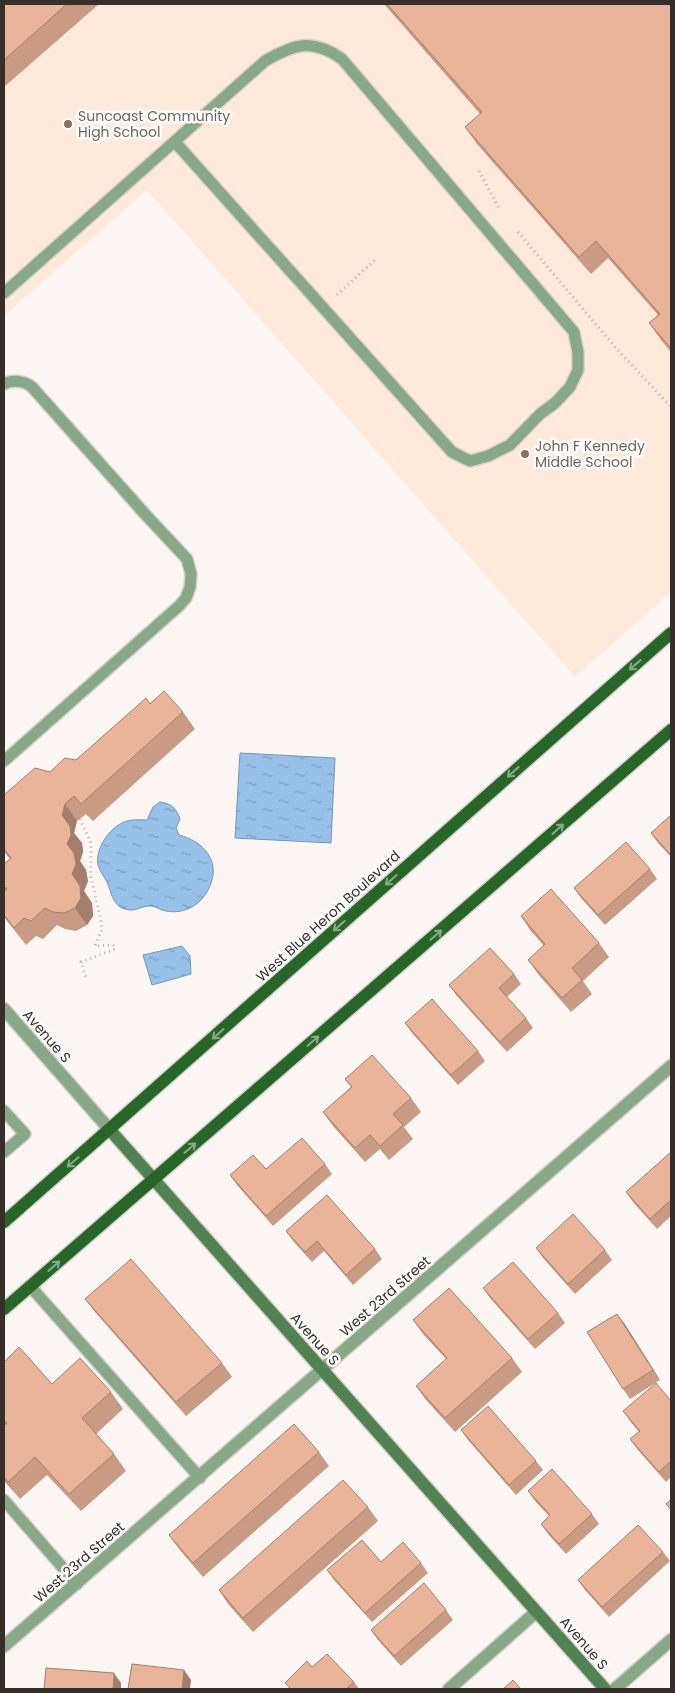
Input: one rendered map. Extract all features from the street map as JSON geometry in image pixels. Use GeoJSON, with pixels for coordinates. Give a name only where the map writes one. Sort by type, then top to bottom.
{"type":"FeatureCollection","features":[{"type":"Feature","properties":{"kind":"main road","name":"West Blue Heron Boulevard"},"geometry":{"type":"LineString","coordinates":[[4,1222],[671,632]]}},
{"type":"Feature","properties":{"kind":"main road"},"geometry":{"type":"LineString","coordinates":[[4,1309],[671,730]]}},
{"type":"Feature","properties":{"kind":"street","name":"Avenue S"},"geometry":{"type":"LineString","coordinates":[[6,1015],[605,1689]]}},
{"type":"Feature","properties":{"kind":"street","name":"West 23rd Street"},"geometry":{"type":"LineString","coordinates":[[4,1646],[200,1478],[671,1066]]}},
{"type":"Feature","properties":{"kind":"street"},"geometry":{"type":"LineString","coordinates":[[449,1689],[536,1612]]}},
{"type":"Feature","properties":{"kind":"street"},"geometry":{"type":"LineString","coordinates":[[615,1689],[671,1640]]}},
{"type":"Feature","properties":{"kind":"lane"},"geometry":{"type":"LineString","coordinates":[[4,293],[265,61],[288,47],[312,45],[329,50],[342,59],[574,332],[578,353],[578,370],[570,387],[510,444],[488,456],[470,461],[452,452],[175,142]]}},
{"type":"Feature","properties":{"kind":"lane"},"geometry":{"type":"LineString","coordinates":[[4,384],[19,382],[27,383],[32,387],[144,513],[188,559],[191,574],[186,598],[179,606],[4,761]]}},
{"type":"Feature","properties":{"kind":"lane"},"geometry":{"type":"LineString","coordinates":[[4,1110],[25,1134],[4,1152]]}},
{"type":"Feature","properties":{"kind":"lane"},"geometry":{"type":"LineString","coordinates":[[30,1286],[200,1478]]}},
{"type":"Feature","properties":{"kind":"lane"},"geometry":{"type":"LineString","coordinates":[[4,1500],[77,1584]]}},
{"type":"Feature","properties":{"kind":"path"},"geometry":{"type":"LineString","coordinates":[[479,171],[499,209],[505,216]]}},
{"type":"Feature","properties":{"kind":"path"},"geometry":{"type":"LineString","coordinates":[[518,231],[615,347],[671,406]]}},
{"type":"Feature","properties":{"kind":"path"},"geometry":{"type":"LineString","coordinates":[[323,308],[376,258]]}},
{"type":"Feature","properties":{"kind":"path"},"geometry":{"type":"LineString","coordinates":[[80,819],[91,843],[91,877],[102,929],[95,946],[113,945],[115,949],[81,962],[86,978]]}},
{"type":"Feature","properties":{"kind":"shaded area","name":"John F Kennedy Middle School"},"geometry":{"type":"Polygon","coordinates":[[[4,4],[671,4],[671,592],[575,677],[147,190],[4,316],[4,4]]]}},
{"type":"Feature","properties":{"kind":"water"},"geometry":{"type":"Polygon","coordinates":[[[240,753],[335,758],[331,843],[235,838],[240,753]]]}},
{"type":"Feature","properties":{"kind":"water"},"geometry":{"type":"Polygon","coordinates":[[[160,802],[171,805],[177,812],[180,819],[176,828],[179,835],[196,842],[212,861],[212,878],[209,888],[196,904],[177,912],[169,912],[151,906],[127,910],[119,906],[114,900],[98,865],[99,852],[104,840],[113,829],[130,820],[147,820],[153,807],[160,802]]]}},
{"type":"Feature","properties":{"kind":"water"},"geometry":{"type":"Polygon","coordinates":[[[182,946],[190,956],[191,974],[152,985],[143,955],[182,946]]]}},
{"type":"Feature","properties":{"kind":"building"},"geometry":{"type":"Polygon","coordinates":[[[4,4],[67,4],[4,60],[4,4]]]}},
{"type":"Feature","properties":{"kind":"building"},"geometry":{"type":"Polygon","coordinates":[[[387,4],[671,4],[671,348],[649,323],[660,314],[596,241],[579,257],[465,127],[482,112],[387,4]]]}},
{"type":"Feature","properties":{"kind":"building"},"geometry":{"type":"Polygon","coordinates":[[[164,691],[183,712],[81,804],[74,796],[65,804],[62,815],[70,826],[71,835],[67,844],[74,853],[76,864],[72,874],[80,886],[81,898],[75,908],[64,913],[53,912],[45,908],[31,921],[24,918],[14,928],[4,915],[4,892],[7,889],[4,886],[4,864],[11,858],[4,849],[4,795],[35,768],[50,772],[65,758],[76,760],[146,698],[150,704],[164,691]]]}},
{"type":"Feature","properties":{"kind":"building"},"geometry":{"type":"Polygon","coordinates":[[[671,815],[671,855],[651,833],[671,815]]]}},
{"type":"Feature","properties":{"kind":"building"},"geometry":{"type":"Polygon","coordinates":[[[626,842],[650,869],[598,915],[574,888],[626,842]]]}},
{"type":"Feature","properties":{"kind":"building"},"geometry":{"type":"Polygon","coordinates":[[[551,889],[599,943],[572,968],[582,980],[562,998],[528,960],[545,944],[521,916],[551,889]]]}},
{"type":"Feature","properties":{"kind":"building"},"geometry":{"type":"Polygon","coordinates":[[[490,948],[514,974],[499,988],[526,1018],[500,1042],[449,985],[490,948]]]}},
{"type":"Feature","properties":{"kind":"building"},"geometry":{"type":"Polygon","coordinates":[[[432,999],[478,1051],[451,1075],[405,1023],[432,999]]]}},
{"type":"Feature","properties":{"kind":"building"},"geometry":{"type":"Polygon","coordinates":[[[372,1055],[411,1098],[393,1114],[403,1125],[380,1146],[370,1135],[355,1148],[323,1112],[352,1087],[345,1079],[372,1055]]]}},
{"type":"Feature","properties":{"kind":"building"},"geometry":{"type":"Polygon","coordinates":[[[302,1138],[325,1164],[266,1216],[230,1175],[253,1155],[266,1169],[302,1138]]]}},
{"type":"Feature","properties":{"kind":"building"},"geometry":{"type":"Polygon","coordinates":[[[671,1152],[671,1200],[650,1219],[626,1192],[671,1152]]]}},
{"type":"Feature","properties":{"kind":"building"},"geometry":{"type":"Polygon","coordinates":[[[327,1195],[375,1249],[346,1275],[317,1241],[305,1252],[286,1231],[327,1195]]]}},
{"type":"Feature","properties":{"kind":"building"},"geometry":{"type":"Polygon","coordinates":[[[573,1214],[605,1250],[568,1284],[536,1248],[573,1214]]]}},
{"type":"Feature","properties":{"kind":"building"},"geometry":{"type":"Polygon","coordinates":[[[131,1259],[222,1363],[176,1402],[85,1299],[131,1259]]]}},
{"type":"Feature","properties":{"kind":"building"},"geometry":{"type":"Polygon","coordinates":[[[513,1262],[558,1313],[528,1339],[483,1288],[513,1262]]]}},
{"type":"Feature","properties":{"kind":"building"},"geometry":{"type":"Polygon","coordinates":[[[449,1288],[512,1358],[445,1418],[416,1386],[447,1358],[413,1320],[449,1288]]]}},
{"type":"Feature","properties":{"kind":"building"},"geometry":{"type":"Polygon","coordinates":[[[617,1314],[653,1370],[623,1389],[587,1332],[617,1314]]]}},
{"type":"Feature","properties":{"kind":"building"},"geometry":{"type":"Polygon","coordinates":[[[19,1347],[52,1384],[80,1358],[111,1392],[82,1418],[114,1454],[69,1494],[35,1457],[8,1482],[4,1477],[4,1426],[7,1423],[4,1420],[4,1362],[19,1347]]]}},
{"type":"Feature","properties":{"kind":"building"},"geometry":{"type":"Polygon","coordinates":[[[656,1383],[671,1401],[671,1461],[659,1472],[630,1439],[640,1431],[623,1411],[656,1383]]]}},
{"type":"Feature","properties":{"kind":"building"},"geometry":{"type":"Polygon","coordinates":[[[488,1406],[536,1461],[509,1485],[461,1430],[488,1406]]]}},
{"type":"Feature","properties":{"kind":"building"},"geometry":{"type":"Polygon","coordinates":[[[294,1424],[319,1452],[193,1563],[169,1535],[294,1424]]]}},
{"type":"Feature","properties":{"kind":"building"},"geometry":{"type":"Polygon","coordinates":[[[552,1469],[592,1514],[559,1544],[541,1524],[550,1515],[528,1491],[552,1469]]]}},
{"type":"Feature","properties":{"kind":"building"},"geometry":{"type":"Polygon","coordinates":[[[343,1480],[368,1507],[243,1618],[219,1590],[343,1480]]]}},
{"type":"Feature","properties":{"kind":"building"},"geometry":{"type":"Polygon","coordinates":[[[671,1499],[671,1510],[666,1504],[671,1499]]]}},
{"type":"Feature","properties":{"kind":"building"},"geometry":{"type":"Polygon","coordinates":[[[638,1525],[663,1552],[602,1607],[578,1580],[638,1525]]]}},
{"type":"Feature","properties":{"kind":"building"},"geometry":{"type":"Polygon","coordinates":[[[362,1540],[381,1562],[403,1542],[421,1563],[365,1613],[327,1570],[362,1540]]]}},
{"type":"Feature","properties":{"kind":"building"},"geometry":{"type":"Polygon","coordinates":[[[424,1583],[446,1610],[394,1656],[371,1630],[424,1583]]]}},
{"type":"Feature","properties":{"kind":"building"},"geometry":{"type":"Polygon","coordinates":[[[327,1654],[354,1682],[346,1689],[291,1689],[285,1683],[307,1661],[312,1667],[327,1654]]]}},
{"type":"Feature","properties":{"kind":"building"},"geometry":{"type":"Polygon","coordinates":[[[132,1664],[184,1670],[182,1689],[128,1689],[132,1664]]]}},
{"type":"Feature","properties":{"kind":"building"},"geometry":{"type":"Polygon","coordinates":[[[46,1668],[114,1673],[113,1689],[44,1689],[46,1668]]]}},
{"type":"Feature","properties":{"kind":"building"},"geometry":{"type":"Polygon","coordinates":[[[513,1680],[521,1689],[503,1689],[513,1680]]]}},
{"type":"Feature","properties":{"kind":"place","name":"Suncoast Community High School"},"geometry":{"type":"Point","coordinates":[68,124]}},
{"type":"Feature","properties":{"kind":"place","name":"John F Kennedy Middle School"},"geometry":{"type":"Point","coordinates":[525,454]}}]}
